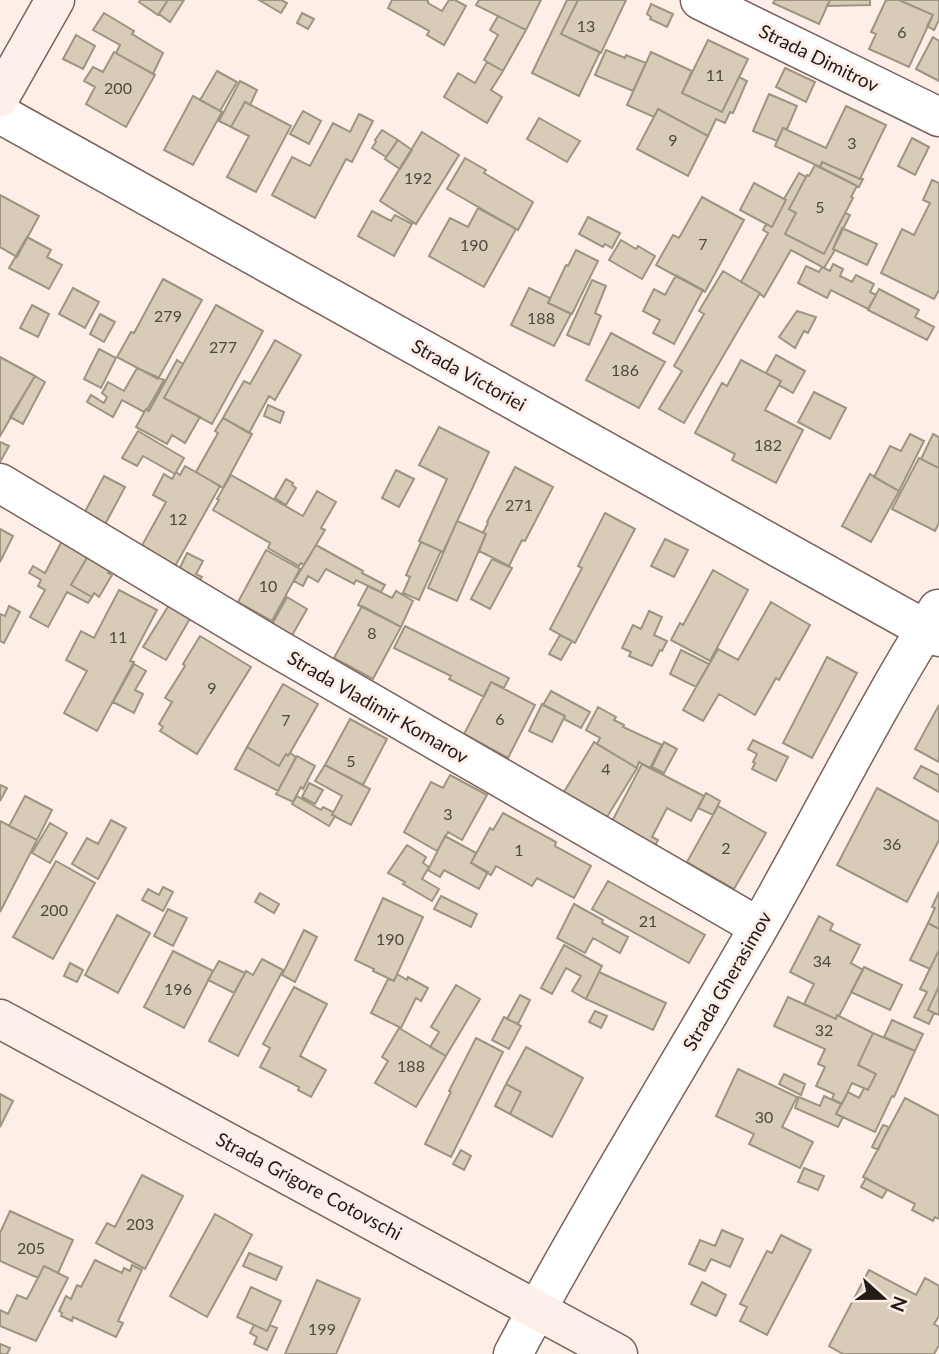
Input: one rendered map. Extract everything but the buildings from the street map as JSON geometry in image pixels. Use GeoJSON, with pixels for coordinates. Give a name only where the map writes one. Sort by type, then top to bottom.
{"type":"FeatureCollection","features":[{"type":"Feature","properties":{"kind":"street"},"geometry":{"type":"LineString","coordinates":[[0,97],[55,0]]}},
{"type":"Feature","properties":{"kind":"street","name":"Strada Dimitrov"},"geometry":{"type":"LineString","coordinates":[[700,0],[939,117]]}},
{"type":"Feature","properties":{"kind":"street","name":"Strada Victoriei"},"geometry":{"type":"LineString","coordinates":[[0,114],[934,625]]}},
{"type":"Feature","properties":{"kind":"street","name":"Strada Vladimir Komarov"},"geometry":{"type":"LineString","coordinates":[[0,483],[276,648],[759,927]]}},
{"type":"Feature","properties":{"kind":"street","name":"Strada Gherasimov"},"geometry":{"type":"LineString","coordinates":[[513,1354],[934,625]]}},
{"type":"Feature","properties":{"kind":"street","name":"Strada Grigore Cotovschi"},"geometry":{"type":"LineString","coordinates":[[0,1019],[618,1354]]}}]}
